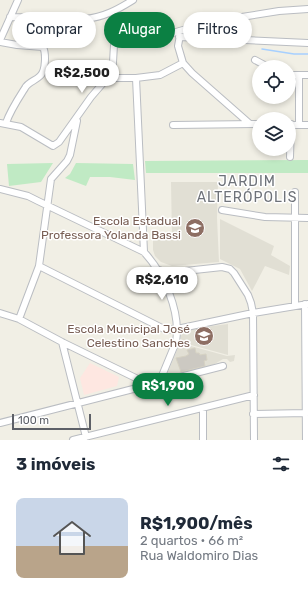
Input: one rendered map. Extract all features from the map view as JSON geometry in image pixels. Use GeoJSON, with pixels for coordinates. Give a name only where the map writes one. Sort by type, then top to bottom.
{"type":"FeatureCollection","features":[{"type":"Feature","properties":{"kind":"street"},"geometry":{"type":"LineString","coordinates":[[18,0],[0,41],[17,45],[42,46],[44,50],[44,64],[42,74],[26,86],[3,123],[30,131],[53,146],[59,142],[104,82],[112,79],[160,75],[183,63]]}},
{"type":"Feature","properties":{"kind":"street"},"geometry":{"type":"LineString","coordinates":[[10,17],[95,18],[133,0]]}},
{"type":"Feature","properties":{"kind":"street"},"geometry":{"type":"LineString","coordinates":[[252,15],[279,11],[308,9]]}},
{"type":"Feature","properties":{"kind":"street"},"geometry":{"type":"LineString","coordinates":[[112,79],[115,43],[152,39],[183,33]]}},
{"type":"Feature","properties":{"kind":"street"},"geometry":{"type":"LineString","coordinates":[[180,34],[178,46],[183,63],[192,74],[250,124]]}},
{"type":"Feature","properties":{"kind":"street"},"geometry":{"type":"LineString","coordinates":[[252,40],[308,43]]}},
{"type":"Feature","properties":{"kind":"street"},"geometry":{"type":"LineString","coordinates":[[299,125],[299,75],[308,75]]}},
{"type":"Feature","properties":{"kind":"street"},"geometry":{"type":"LineString","coordinates":[[136,78],[144,252]]}},
{"type":"Feature","properties":{"kind":"street"},"geometry":{"type":"LineString","coordinates":[[19,319],[39,266],[51,179],[68,161],[74,129],[78,117]]}},
{"type":"Feature","properties":{"kind":"street"},"geometry":{"type":"LineString","coordinates":[[173,125],[250,124]]}},
{"type":"Feature","properties":{"kind":"street"},"geometry":{"type":"LineString","coordinates":[[296,125],[308,125]]}},
{"type":"Feature","properties":{"kind":"street"},"geometry":{"type":"LineString","coordinates":[[0,189],[28,196],[144,252],[159,270],[176,312],[177,335],[159,383]]}},
{"type":"Feature","properties":{"kind":"street"},"geometry":{"type":"LineString","coordinates":[[295,192],[295,305]]}},
{"type":"Feature","properties":{"kind":"street"},"geometry":{"type":"LineString","coordinates":[[222,210],[251,216],[308,218]]}},
{"type":"Feature","properties":{"kind":"street"},"geometry":{"type":"LineString","coordinates":[[39,266],[166,330],[307,304],[306,440]]}},
{"type":"Feature","properties":{"kind":"street"},"geometry":{"type":"LineString","coordinates":[[159,270],[167,273],[222,267],[230,269],[248,295],[253,313],[254,440]]}},
{"type":"Feature","properties":{"kind":"street"},"geometry":{"type":"LineString","coordinates":[[0,313],[19,319],[150,385]]}},
{"type":"Feature","properties":{"kind":"street"},"geometry":{"type":"LineString","coordinates":[[62,342],[77,404],[83,438]]}},
{"type":"Feature","properties":{"kind":"street"},"geometry":{"type":"LineString","coordinates":[[0,423],[223,366]]}},
{"type":"Feature","properties":{"kind":"street"},"geometry":{"type":"LineString","coordinates":[[73,440],[254,395]]}},
{"type":"Feature","properties":{"kind":"street"},"geometry":{"type":"LineString","coordinates":[[203,408],[203,440]]}},
{"type":"Feature","properties":{"kind":"street"},"geometry":{"type":"LineString","coordinates":[[253,414],[306,413]]}},
{"type":"Feature","properties":{"kind":"shaded area","name":"Escola Estadual Professora Yolanda Bassi"},"geometry":{"type":"Polygon","coordinates":[[[171,182],[218,182],[217,218],[219,262],[172,266],[161,262],[155,256],[153,250],[153,238],[172,238],[171,182]]]}},
{"type":"Feature","properties":{"kind":"shaded area"},"geometry":{"type":"Polygon","coordinates":[[[220,219],[274,246],[271,255],[290,266],[289,275],[265,266],[252,291],[240,269],[220,259],[220,219]]]}},
{"type":"Feature","properties":{"kind":"shaded area","name":"Escola Municipal José Celestino Sanches"},"geometry":{"type":"Polygon","coordinates":[[[228,324],[228,355],[180,342],[182,330],[228,324]]]}},
{"type":"Feature","properties":{"kind":"shaded area"},"geometry":{"type":"Polygon","coordinates":[[[180,343],[227,356],[235,355],[234,361],[230,362],[227,359],[223,359],[213,365],[174,376],[170,375],[168,372],[180,343]]]}},
{"type":"Feature","properties":{"kind":"shaded area"},"geometry":{"type":"Polygon","coordinates":[[[90,363],[119,377],[117,386],[84,395],[80,378],[90,363]]]}},
{"type":"Feature","properties":{"kind":"green space"},"geometry":{"type":"Polygon","coordinates":[[[308,160],[308,173],[146,173],[145,161],[308,160]]]}},
{"type":"Feature","properties":{"kind":"green space"},"geometry":{"type":"Polygon","coordinates":[[[53,163],[41,182],[9,186],[7,164],[53,163]]]}},
{"type":"Feature","properties":{"kind":"green space"},"geometry":{"type":"Polygon","coordinates":[[[76,163],[133,164],[135,180],[110,177],[90,177],[86,186],[65,178],[70,174],[76,163]]]}},
{"type":"Feature","properties":{"kind":"building"},"geometry":{"type":"Polygon","coordinates":[[[195,348],[196,353],[199,353],[200,355],[206,354],[207,360],[204,361],[205,366],[181,372],[176,358],[186,356],[189,354],[187,350],[195,348]]]}},
{"type":"Feature","properties":{"kind":"waterway"},"geometry":{"type":"LineString","coordinates":[[262,49],[294,54],[308,54]]}},
{"type":"Feature","properties":{"kind":"place","name":"Escola Estadual Professora Yolanda Bassi"},"geometry":{"type":"Point","coordinates":[195,228]}},
{"type":"Feature","properties":{"kind":"place","name":"Escola Municipal José Celestino Sanches"},"geometry":{"type":"Point","coordinates":[204,336]}},
{"type":"Feature","properties":{"kind":"district","name":"JARDIM ALTERÓPOLIS"},"geometry":{"type":"Point","coordinates":[247,190]}}]}
